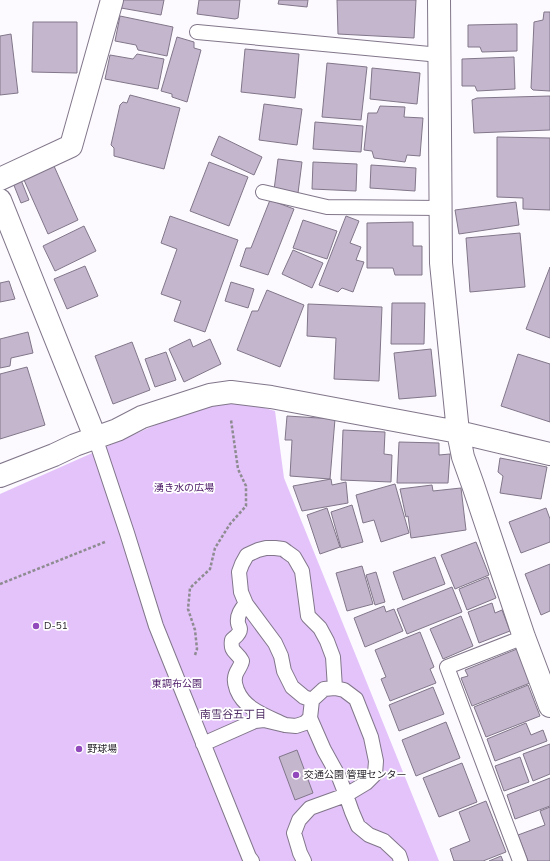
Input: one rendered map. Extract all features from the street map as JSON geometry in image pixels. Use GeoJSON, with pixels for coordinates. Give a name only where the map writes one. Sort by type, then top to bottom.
{"type":"FeatureCollection","features":[{"type":"Feature","properties":{"kind":"street"},"geometry":{"type":"LineString","coordinates":[[0,179],[71,146],[112,0]]}},
{"type":"Feature","properties":{"kind":"street"},"geometry":{"type":"LineString","coordinates":[[439,0],[441,263],[458,432],[464,457],[524,637],[550,706]]}},
{"type":"Feature","properties":{"kind":"street"},"geometry":{"type":"LineString","coordinates":[[0,200],[95,437]]}},
{"type":"Feature","properties":{"kind":"street"},"geometry":{"type":"LineString","coordinates":[[0,476],[95,437],[118,430],[142,417],[210,395],[231,392],[271,397],[458,432],[550,454]]}},
{"type":"Feature","properties":{"kind":"lane"},"geometry":{"type":"LineString","coordinates":[[197,32],[440,55]]}},
{"type":"Feature","properties":{"kind":"lane"},"geometry":{"type":"LineString","coordinates":[[263,192],[327,206],[441,208]]}},
{"type":"Feature","properties":{"kind":"lane"},"geometry":{"type":"LineString","coordinates":[[95,437],[127,532],[156,626],[246,850],[252,861]]}},
{"type":"Feature","properties":{"kind":"lane"},"geometry":{"type":"LineString","coordinates":[[312,700],[304,697],[292,687],[284,671],[281,656],[275,643],[246,604],[241,592],[239,572],[247,555],[266,548],[275,548],[283,549],[294,557],[302,571],[308,616],[320,628],[333,658],[335,688]]}},
{"type":"Feature","properties":{"kind":"lane"},"geometry":{"type":"LineString","coordinates":[[246,604],[242,608],[239,615],[238,622],[240,629],[238,635],[232,640],[231,646],[233,651],[240,656],[242,661],[234,678],[236,687],[244,702],[252,710],[285,725]]}},
{"type":"Feature","properties":{"kind":"lane"},"geometry":{"type":"LineString","coordinates":[[520,861],[447,667],[524,637]]}},
{"type":"Feature","properties":{"kind":"lane"},"geometry":{"type":"LineString","coordinates":[[304,861],[300,854],[294,833],[299,820],[310,808],[346,795],[366,783],[375,774],[376,761],[371,737],[356,699],[344,690],[335,688],[324,689],[312,700],[310,718],[324,750],[339,777],[346,795],[352,812],[358,826],[369,835],[384,841],[399,855],[401,861]]}},
{"type":"Feature","properties":{"kind":"lane"},"geometry":{"type":"LineString","coordinates":[[204,744],[255,721],[264,720],[296,726],[305,724],[310,718]]}},
{"type":"Feature","properties":{"kind":"path"},"geometry":{"type":"LineString","coordinates":[[174,673],[192,661],[197,649],[196,630],[188,608],[190,588],[210,569],[215,548],[230,524],[246,506],[246,486],[238,469],[233,428],[229,410],[231,392]]}},
{"type":"Feature","properties":{"kind":"path"},"geometry":{"type":"LineString","coordinates":[[0,584],[127,532]]}},
{"type":"Feature","properties":{"kind":"green space","name":"東調布公園"},"geometry":{"type":"Polygon","coordinates":[[[207,402],[244,402],[275,411],[284,478],[439,861],[0,861],[0,494],[207,402]]]}},
{"type":"Feature","properties":{"kind":"building"},"geometry":{"type":"Polygon","coordinates":[[[123,0],[164,0],[161,15],[121,8],[123,0]]]}},
{"type":"Feature","properties":{"kind":"building"},"geometry":{"type":"Polygon","coordinates":[[[199,0],[240,0],[238,18],[235,19],[197,14],[199,0]]]}},
{"type":"Feature","properties":{"kind":"building"},"geometry":{"type":"Polygon","coordinates":[[[279,0],[308,0],[307,7],[278,4],[279,0]]]}},
{"type":"Feature","properties":{"kind":"building"},"geometry":{"type":"Polygon","coordinates":[[[337,0],[416,0],[414,38],[338,34],[337,0]]]}},
{"type":"Feature","properties":{"kind":"building"},"geometry":{"type":"Polygon","coordinates":[[[544,12],[550,12],[550,91],[533,90],[531,88],[534,22],[543,20],[544,12]]]}},
{"type":"Feature","properties":{"kind":"building"},"geometry":{"type":"Polygon","coordinates":[[[120,16],[173,27],[167,56],[138,50],[136,45],[115,41],[120,16]]]}},
{"type":"Feature","properties":{"kind":"building"},"geometry":{"type":"Polygon","coordinates":[[[33,22],[77,22],[77,73],[32,72],[33,22]]]}},
{"type":"Feature","properties":{"kind":"building"},"geometry":{"type":"Polygon","coordinates":[[[517,24],[517,51],[482,52],[480,47],[468,47],[468,25],[517,24]]]}},
{"type":"Feature","properties":{"kind":"building"},"geometry":{"type":"Polygon","coordinates":[[[11,34],[18,93],[0,95],[0,36],[11,34]]]}},
{"type":"Feature","properties":{"kind":"building"},"geometry":{"type":"Polygon","coordinates":[[[177,37],[194,42],[194,48],[201,50],[187,102],[172,97],[172,94],[161,91],[177,37]]]}},
{"type":"Feature","properties":{"kind":"building"},"geometry":{"type":"Polygon","coordinates":[[[245,49],[299,54],[295,98],[241,92],[245,49]]]}},
{"type":"Feature","properties":{"kind":"building"},"geometry":{"type":"Polygon","coordinates":[[[137,54],[164,59],[158,89],[105,79],[110,55],[133,59],[137,54]]]}},
{"type":"Feature","properties":{"kind":"building"},"geometry":{"type":"Polygon","coordinates":[[[514,57],[515,89],[477,91],[475,86],[462,86],[462,59],[514,57]]]}},
{"type":"Feature","properties":{"kind":"building"},"geometry":{"type":"Polygon","coordinates":[[[327,63],[367,67],[361,120],[322,117],[327,63]]]}},
{"type":"Feature","properties":{"kind":"building"},"geometry":{"type":"Polygon","coordinates":[[[372,68],[420,73],[417,104],[370,99],[372,68]]]}},
{"type":"Feature","properties":{"kind":"building"},"geometry":{"type":"Polygon","coordinates":[[[130,95],[180,108],[164,169],[114,156],[114,148],[111,145],[120,105],[123,102],[127,103],[130,95]]]}},
{"type":"Feature","properties":{"kind":"building"},"geometry":{"type":"Polygon","coordinates":[[[550,96],[550,130],[474,133],[472,100],[477,98],[550,96]]]}},
{"type":"Feature","properties":{"kind":"building"},"geometry":{"type":"Polygon","coordinates":[[[264,104],[302,109],[297,145],[259,140],[264,104]]]}},
{"type":"Feature","properties":{"kind":"building"},"geometry":{"type":"Polygon","coordinates":[[[380,106],[405,107],[404,117],[423,118],[420,156],[407,155],[405,162],[374,158],[372,151],[364,150],[368,113],[377,113],[380,106]]]}},
{"type":"Feature","properties":{"kind":"building"},"geometry":{"type":"Polygon","coordinates":[[[315,122],[363,126],[361,152],[313,149],[315,122]]]}},
{"type":"Feature","properties":{"kind":"building"},"geometry":{"type":"Polygon","coordinates":[[[219,136],[262,157],[254,175],[211,155],[219,136]]]}},
{"type":"Feature","properties":{"kind":"building"},"geometry":{"type":"Polygon","coordinates":[[[497,137],[550,138],[550,210],[523,209],[523,198],[497,197],[497,137]]]}},
{"type":"Feature","properties":{"kind":"building"},"geometry":{"type":"Polygon","coordinates":[[[278,159],[302,162],[298,193],[274,190],[278,159]]]}},
{"type":"Feature","properties":{"kind":"building"},"geometry":{"type":"Polygon","coordinates":[[[209,162],[248,177],[229,226],[190,211],[209,162]]]}},
{"type":"Feature","properties":{"kind":"building"},"geometry":{"type":"Polygon","coordinates":[[[313,162],[357,164],[356,191],[312,189],[313,162]]]}},
{"type":"Feature","properties":{"kind":"building"},"geometry":{"type":"Polygon","coordinates":[[[371,165],[416,168],[415,191],[370,188],[371,165]]]}},
{"type":"Feature","properties":{"kind":"building"},"geometry":{"type":"Polygon","coordinates":[[[54,166],[78,220],[48,234],[24,180],[54,166]]]}},
{"type":"Feature","properties":{"kind":"building"},"geometry":{"type":"Polygon","coordinates":[[[21,180],[29,200],[21,203],[13,183],[21,180]]]}},
{"type":"Feature","properties":{"kind":"building"},"geometry":{"type":"Polygon","coordinates":[[[270,200],[294,209],[268,275],[240,266],[246,248],[251,248],[270,200]]]}},
{"type":"Feature","properties":{"kind":"building"},"geometry":{"type":"Polygon","coordinates":[[[516,202],[519,225],[459,234],[455,210],[516,202]]]}},
{"type":"Feature","properties":{"kind":"building"},"geometry":{"type":"Polygon","coordinates":[[[170,216],[238,240],[205,332],[174,321],[181,301],[161,294],[177,249],[161,243],[170,216]]]}},
{"type":"Feature","properties":{"kind":"building"},"geometry":{"type":"Polygon","coordinates":[[[346,216],[359,221],[350,243],[361,247],[356,260],[364,262],[353,292],[342,288],[338,292],[319,285],[346,216]]]}},
{"type":"Feature","properties":{"kind":"building"},"geometry":{"type":"Polygon","coordinates":[[[303,220],[337,231],[327,259],[293,248],[303,220]]]}},
{"type":"Feature","properties":{"kind":"building"},"geometry":{"type":"Polygon","coordinates":[[[413,222],[413,246],[422,246],[422,275],[395,275],[393,268],[367,268],[367,223],[413,222]]]}},
{"type":"Feature","properties":{"kind":"building"},"geometry":{"type":"Polygon","coordinates":[[[84,226],[96,251],[55,271],[43,246],[84,226]]]}},
{"type":"Feature","properties":{"kind":"building"},"geometry":{"type":"Polygon","coordinates":[[[520,233],[525,287],[470,292],[466,238],[520,233]]]}},
{"type":"Feature","properties":{"kind":"building"},"geometry":{"type":"Polygon","coordinates":[[[293,250],[323,263],[312,288],[282,274],[293,250]]]}},
{"type":"Feature","properties":{"kind":"building"},"geometry":{"type":"Polygon","coordinates":[[[85,266],[98,296],[67,309],[54,279],[85,266]]]}},
{"type":"Feature","properties":{"kind":"building"},"geometry":{"type":"Polygon","coordinates":[[[550,267],[550,338],[526,329],[550,267]]]}},
{"type":"Feature","properties":{"kind":"building"},"geometry":{"type":"Polygon","coordinates":[[[9,281],[15,299],[0,302],[0,283],[9,281]]]}},
{"type":"Feature","properties":{"kind":"building"},"geometry":{"type":"Polygon","coordinates":[[[231,282],[254,289],[248,308],[225,301],[231,282]]]}},
{"type":"Feature","properties":{"kind":"building"},"geometry":{"type":"Polygon","coordinates":[[[267,290],[304,305],[280,367],[237,350],[252,311],[258,311],[267,290]]]}},
{"type":"Feature","properties":{"kind":"building"},"geometry":{"type":"Polygon","coordinates":[[[392,303],[425,303],[424,344],[391,344],[392,303]]]}},
{"type":"Feature","properties":{"kind":"building"},"geometry":{"type":"Polygon","coordinates":[[[308,304],[382,307],[379,381],[334,379],[336,338],[307,336],[308,304]]]}},
{"type":"Feature","properties":{"kind":"building"},"geometry":{"type":"Polygon","coordinates":[[[28,332],[33,353],[11,358],[10,366],[0,368],[0,339],[28,332]]]}},
{"type":"Feature","properties":{"kind":"building"},"geometry":{"type":"Polygon","coordinates":[[[190,339],[193,347],[210,339],[221,364],[184,382],[169,349],[190,339]]]}},
{"type":"Feature","properties":{"kind":"building"},"geometry":{"type":"Polygon","coordinates":[[[132,342],[150,390],[113,404],[95,356],[132,342]]]}},
{"type":"Feature","properties":{"kind":"building"},"geometry":{"type":"Polygon","coordinates":[[[431,349],[436,396],[399,399],[394,353],[431,349]]]}},
{"type":"Feature","properties":{"kind":"building"},"geometry":{"type":"Polygon","coordinates":[[[166,352],[176,380],[155,387],[145,359],[166,352]]]}},
{"type":"Feature","properties":{"kind":"building"},"geometry":{"type":"Polygon","coordinates":[[[518,354],[550,364],[550,422],[501,406],[518,354]]]}},
{"type":"Feature","properties":{"kind":"building"},"geometry":{"type":"Polygon","coordinates":[[[27,367],[45,425],[0,439],[0,374],[27,367]]]}},
{"type":"Feature","properties":{"kind":"building"},"geometry":{"type":"Polygon","coordinates":[[[287,416],[335,419],[330,479],[290,476],[292,440],[285,440],[287,416]]]}},
{"type":"Feature","properties":{"kind":"building"},"geometry":{"type":"Polygon","coordinates":[[[343,430],[385,432],[384,454],[392,455],[391,482],[341,480],[343,430]]]}},
{"type":"Feature","properties":{"kind":"building"},"geometry":{"type":"Polygon","coordinates":[[[399,442],[439,443],[439,455],[450,454],[448,483],[397,483],[399,442]]]}},
{"type":"Feature","properties":{"kind":"building"},"geometry":{"type":"Polygon","coordinates":[[[500,458],[547,467],[541,499],[500,493],[503,476],[498,472],[500,458]]]}},
{"type":"Feature","properties":{"kind":"building"},"geometry":{"type":"Polygon","coordinates":[[[331,479],[332,485],[346,482],[348,503],[302,511],[293,486],[331,479]]]}},
{"type":"Feature","properties":{"kind":"building"},"geometry":{"type":"Polygon","coordinates":[[[395,484],[409,533],[381,542],[374,520],[363,523],[356,495],[395,484]]]}},
{"type":"Feature","properties":{"kind":"building"},"geometry":{"type":"Polygon","coordinates":[[[432,485],[433,491],[461,488],[466,530],[411,538],[408,516],[406,517],[400,489],[432,485]]]}},
{"type":"Feature","properties":{"kind":"building"},"geometry":{"type":"Polygon","coordinates":[[[352,505],[363,542],[341,548],[331,512],[352,505]]]}},
{"type":"Feature","properties":{"kind":"building"},"geometry":{"type":"Polygon","coordinates":[[[327,508],[340,547],[320,554],[307,515],[327,508]]]}},
{"type":"Feature","properties":{"kind":"building"},"geometry":{"type":"Polygon","coordinates":[[[546,508],[550,519],[550,542],[521,553],[509,522],[546,508]]]}},
{"type":"Feature","properties":{"kind":"building"},"geometry":{"type":"Polygon","coordinates":[[[476,542],[489,575],[455,589],[441,555],[476,542]]]}},
{"type":"Feature","properties":{"kind":"building"},"geometry":{"type":"Polygon","coordinates":[[[435,557],[445,584],[403,600],[393,572],[435,557]]]}},
{"type":"Feature","properties":{"kind":"building"},"geometry":{"type":"Polygon","coordinates":[[[550,564],[550,611],[541,615],[525,574],[550,564]]]}},
{"type":"Feature","properties":{"kind":"building"},"geometry":{"type":"Polygon","coordinates":[[[362,566],[373,604],[347,611],[336,573],[362,566]]]}},
{"type":"Feature","properties":{"kind":"building"},"geometry":{"type":"Polygon","coordinates":[[[376,572],[385,602],[375,605],[366,575],[376,572]]]}},
{"type":"Feature","properties":{"kind":"building"},"geometry":{"type":"Polygon","coordinates":[[[488,577],[496,598],[467,610],[459,589],[488,577]]]}},
{"type":"Feature","properties":{"kind":"building"},"geometry":{"type":"Polygon","coordinates":[[[452,587],[462,612],[407,634],[397,609],[452,587]]]}},
{"type":"Feature","properties":{"kind":"building"},"geometry":{"type":"Polygon","coordinates":[[[492,603],[495,613],[502,610],[510,631],[479,643],[468,612],[492,603]]]}},
{"type":"Feature","properties":{"kind":"building"},"geometry":{"type":"Polygon","coordinates":[[[384,606],[386,612],[394,609],[403,631],[365,647],[354,618],[384,606]]]}},
{"type":"Feature","properties":{"kind":"building"},"geometry":{"type":"Polygon","coordinates":[[[461,616],[473,646],[443,659],[430,629],[461,616]]]}},
{"type":"Feature","properties":{"kind":"building"},"geometry":{"type":"Polygon","coordinates":[[[420,632],[434,667],[430,669],[436,683],[390,701],[381,679],[386,677],[375,650],[420,632]]]}},
{"type":"Feature","properties":{"kind":"building"},"geometry":{"type":"Polygon","coordinates":[[[517,649],[530,683],[472,706],[461,678],[468,676],[465,670],[517,649]]]}},
{"type":"Feature","properties":{"kind":"building"},"geometry":{"type":"Polygon","coordinates":[[[528,685],[540,716],[486,737],[474,707],[528,685]]]}},
{"type":"Feature","properties":{"kind":"building"},"geometry":{"type":"Polygon","coordinates":[[[433,687],[444,714],[399,731],[389,705],[433,687]]]}},
{"type":"Feature","properties":{"kind":"building"},"geometry":{"type":"Polygon","coordinates":[[[446,722],[460,758],[416,776],[402,740],[446,722]]]}},
{"type":"Feature","properties":{"kind":"building"},"geometry":{"type":"Polygon","coordinates":[[[526,723],[531,735],[543,730],[547,741],[495,761],[487,739],[526,723]]]}},
{"type":"Feature","properties":{"kind":"building"},"geometry":{"type":"Polygon","coordinates":[[[550,744],[550,774],[533,781],[523,754],[550,744]]]}},
{"type":"Feature","properties":{"kind":"building","name":"交通公園 管理センター"},"geometry":{"type":"Polygon","coordinates":[[[297,750],[313,793],[295,800],[279,757],[297,750]]]}},
{"type":"Feature","properties":{"kind":"building"},"geometry":{"type":"Polygon","coordinates":[[[520,757],[529,782],[504,791],[495,766],[520,757]]]}},
{"type":"Feature","properties":{"kind":"building"},"geometry":{"type":"Polygon","coordinates":[[[462,763],[477,802],[439,817],[423,778],[462,763]]]}},
{"type":"Feature","properties":{"kind":"building"},"geometry":{"type":"Polygon","coordinates":[[[550,778],[550,806],[515,819],[507,795],[550,778]]]}},
{"type":"Feature","properties":{"kind":"building"},"geometry":{"type":"Polygon","coordinates":[[[486,801],[506,852],[483,861],[454,861],[450,849],[470,841],[459,812],[486,801]]]}},
{"type":"Feature","properties":{"kind":"building"},"geometry":{"type":"Polygon","coordinates":[[[550,807],[550,861],[528,861],[518,835],[545,825],[540,811],[550,807]]]}},
{"type":"Feature","properties":{"kind":"building"},"geometry":{"type":"Polygon","coordinates":[[[501,856],[503,861],[489,861],[501,856]]]}},
{"type":"Feature","properties":{"kind":"place","name":"D-51"},"geometry":{"type":"Point","coordinates":[36,626]}},
{"type":"Feature","properties":{"kind":"place","name":"野球場"},"geometry":{"type":"Point","coordinates":[79,749]}},
{"type":"Feature","properties":{"kind":"place","name":"交通公園 管理センター"},"geometry":{"type":"Point","coordinates":[296,775]}},
{"type":"Feature","properties":{"kind":"district","name":"南雪谷五丁目"},"geometry":{"type":"Point","coordinates":[233,714]}},
{"type":"Feature","properties":{"kind":"park label","name":"湧き水の広場"},"geometry":{"type":"Point","coordinates":[184,488]}}]}
